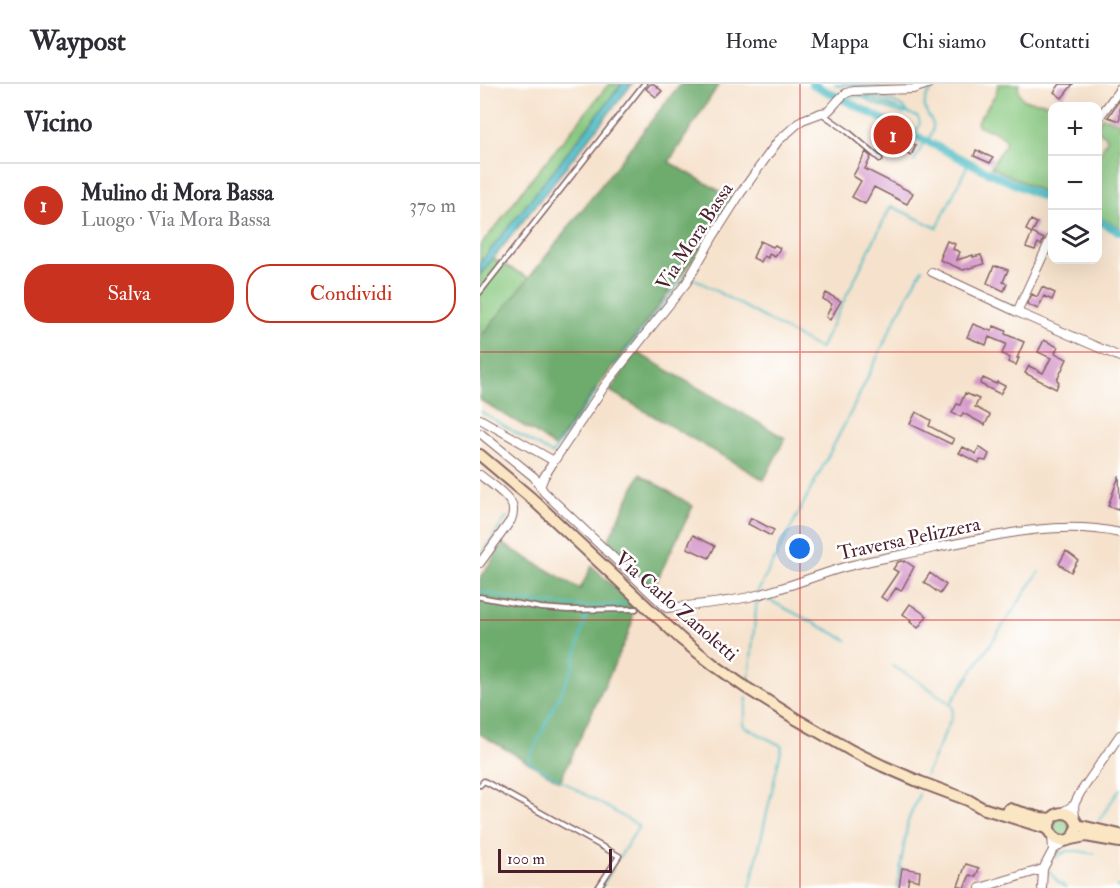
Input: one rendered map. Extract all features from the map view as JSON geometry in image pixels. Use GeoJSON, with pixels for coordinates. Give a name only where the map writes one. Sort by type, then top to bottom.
{"type":"FeatureCollection","features":[{"type":"Feature","properties":{"kind":"main road","name":"Via Carlo Zanoletti"},"geometry":{"type":"LineString","coordinates":[[480,455],[530,497],[681,639],[772,704],[852,751],[982,808],[1046,828],[1051,834]]}},
{"type":"Feature","properties":{"kind":"main road","name":"Via Carlo Zanoletti"},"geometry":{"type":"LineString","coordinates":[[968,800],[984,802],[1041,818],[1057,816]]}},
{"type":"Feature","properties":{"kind":"main road"},"geometry":{"type":"LineString","coordinates":[[1120,835],[1076,822],[1069,814],[1057,816],[1050,826],[1051,834],[1058,840],[1086,836],[1120,842]]}},
{"type":"Feature","properties":{"kind":"main road"},"geometry":{"type":"LineString","coordinates":[[1068,840],[1076,833],[1076,822]]}},
{"type":"Feature","properties":{"kind":"street","name":"Via Mora Bassa"},"geometry":{"type":"LineString","coordinates":[[540,487],[554,461],[606,384],[690,276],[714,235],[778,141],[802,120],[827,112],[835,106],[842,94],[852,90],[913,89],[928,84]]}},
{"type":"Feature","properties":{"kind":"street"},"geometry":{"type":"LineString","coordinates":[[1102,114],[1120,89]]}},
{"type":"Feature","properties":{"kind":"street"},"geometry":{"type":"LineString","coordinates":[[1017,312],[1048,247]]}},
{"type":"Feature","properties":{"kind":"street"},"geometry":{"type":"LineString","coordinates":[[932,272],[1120,357]]}},
{"type":"Feature","properties":{"kind":"street"},"geometry":{"type":"LineString","coordinates":[[480,419],[554,461]]}},
{"type":"Feature","properties":{"kind":"street"},"geometry":{"type":"LineString","coordinates":[[480,433],[534,477],[540,487]]}},
{"type":"Feature","properties":{"kind":"street"},"geometry":{"type":"LineString","coordinates":[[480,475],[507,497],[514,512],[511,520],[480,562]]}},
{"type":"Feature","properties":{"kind":"street","name":"Traversa Pelizzera"},"geometry":{"type":"LineString","coordinates":[[540,487],[667,608],[727,602],[755,596],[846,567],[984,538],[1071,527],[1100,528],[1120,532]]}},
{"type":"Feature","properties":{"kind":"street"},"geometry":{"type":"LineString","coordinates":[[1057,816],[1074,805],[1120,735]]}},
{"type":"Feature","properties":{"kind":"street"},"geometry":{"type":"LineString","coordinates":[[1074,805],[1076,822]]}},
{"type":"Feature","properties":{"kind":"street"},"geometry":{"type":"LineString","coordinates":[[1051,834],[1053,850]]}},
{"type":"Feature","properties":{"kind":"street"},"geometry":{"type":"LineString","coordinates":[[1042,888],[1043,869],[1053,850],[1068,840]]}},
{"type":"Feature","properties":{"kind":"street"},"geometry":{"type":"LineString","coordinates":[[980,888],[1043,869]]}},
{"type":"Feature","properties":{"kind":"lane"},"geometry":{"type":"LineString","coordinates":[[480,292],[644,84]]}},
{"type":"Feature","properties":{"kind":"lane"},"geometry":{"type":"LineString","coordinates":[[820,113],[847,131],[880,159]]}},
{"type":"Feature","properties":{"kind":"lane"},"geometry":{"type":"LineString","coordinates":[[480,597],[541,608],[636,609]]}},
{"type":"Feature","properties":{"kind":"lane"},"geometry":{"type":"LineString","coordinates":[[480,785],[484,782],[619,856],[598,888]]}},
{"type":"Feature","properties":{"kind":"green space"},"geometry":{"type":"Polygon","coordinates":[[[609,84],[622,84],[488,254],[529,278],[480,338],[480,245],[609,84]]]}},
{"type":"Feature","properties":{"kind":"green space"},"geometry":{"type":"Polygon","coordinates":[[[680,84],[719,84],[669,162],[732,198],[696,255],[555,447],[480,400],[480,338],[680,84]]]}},
{"type":"Feature","properties":{"kind":"green space"},"geometry":{"type":"Polygon","coordinates":[[[998,84],[1019,84],[1019,93],[1024,100],[1048,103],[1048,194],[991,167],[1006,143],[1005,139],[993,131],[978,126],[977,122],[996,94],[998,84]]]}},
{"type":"Feature","properties":{"kind":"green space"},"geometry":{"type":"Polygon","coordinates":[[[1102,117],[1120,123],[1120,228],[1102,219],[1102,149],[1107,140],[1102,134],[1102,117]]]}},
{"type":"Feature","properties":{"kind":"green space"},"geometry":{"type":"Polygon","coordinates":[[[636,352],[785,438],[764,480],[610,391],[636,352]]]}},
{"type":"Feature","properties":{"kind":"green space"},"geometry":{"type":"Polygon","coordinates":[[[640,474],[693,506],[653,588],[607,543],[640,474]]]}},
{"type":"Feature","properties":{"kind":"green space"},"geometry":{"type":"Polygon","coordinates":[[[503,544],[580,589],[592,566],[631,603],[632,622],[627,637],[560,781],[480,734],[480,578],[503,544]]]}},
{"type":"Feature","properties":{"kind":"green space"},"geometry":{"type":"Polygon","coordinates":[[[1064,817],[1071,820],[1074,827],[1071,834],[1064,837],[1057,834],[1054,827],[1057,820],[1064,817]]]}},
{"type":"Feature","properties":{"kind":"water"},"geometry":{"type":"Polygon","coordinates":[[[622,84],[632,84],[480,275],[480,263],[622,84]]]}},
{"type":"Feature","properties":{"kind":"building"},"geometry":{"type":"Polygon","coordinates":[[[650,84],[654,84],[662,91],[656,97],[646,89],[650,84]]]}},
{"type":"Feature","properties":{"kind":"building"},"geometry":{"type":"Polygon","coordinates":[[[1060,84],[1073,84],[1062,98],[1054,92],[1060,84]]]}},
{"type":"Feature","properties":{"kind":"building"},"geometry":{"type":"Polygon","coordinates":[[[1120,99],[1120,121],[1108,117],[1120,99]]]}},
{"type":"Feature","properties":{"kind":"building"},"geometry":{"type":"Polygon","coordinates":[[[890,124],[904,131],[901,138],[916,145],[911,156],[878,136],[882,128],[887,132],[890,124]]]}},
{"type":"Feature","properties":{"kind":"building"},"geometry":{"type":"Polygon","coordinates":[[[976,150],[993,158],[990,163],[974,156],[976,150]]]}},
{"type":"Feature","properties":{"kind":"building"},"geometry":{"type":"Polygon","coordinates":[[[866,152],[871,157],[865,169],[913,193],[907,204],[874,187],[865,204],[852,197],[861,181],[853,176],[866,152]]]}},
{"type":"Feature","properties":{"kind":"building"},"geometry":{"type":"Polygon","coordinates":[[[1031,220],[1037,223],[1032,233],[1026,230],[1031,220]]]}},
{"type":"Feature","properties":{"kind":"building"},"geometry":{"type":"Polygon","coordinates":[[[1032,233],[1044,239],[1041,245],[1038,243],[1035,250],[1026,247],[1032,233]]]}},
{"type":"Feature","properties":{"kind":"building"},"geometry":{"type":"Polygon","coordinates":[[[760,241],[780,248],[775,257],[769,254],[768,258],[764,256],[761,262],[753,258],[760,241]]]}},
{"type":"Feature","properties":{"kind":"building"},"geometry":{"type":"Polygon","coordinates":[[[947,241],[955,244],[953,249],[960,252],[957,260],[981,255],[984,264],[963,270],[940,260],[947,241]]]}},
{"type":"Feature","properties":{"kind":"building"},"geometry":{"type":"Polygon","coordinates":[[[994,266],[1008,270],[1003,282],[1007,284],[1004,291],[987,283],[994,266]]]}},
{"type":"Feature","properties":{"kind":"building"},"geometry":{"type":"Polygon","coordinates":[[[1042,287],[1055,293],[1052,300],[1044,296],[1038,309],[1027,304],[1032,294],[1037,297],[1042,287]]]}},
{"type":"Feature","properties":{"kind":"building"},"geometry":{"type":"Polygon","coordinates":[[[826,293],[841,301],[830,320],[826,317],[832,304],[823,299],[826,293]]]}},
{"type":"Feature","properties":{"kind":"building"},"geometry":{"type":"Polygon","coordinates":[[[973,324],[991,331],[994,326],[1006,331],[1005,334],[1024,342],[1016,365],[1008,362],[1010,358],[1002,354],[1006,344],[989,337],[986,345],[967,337],[973,324]]]}},
{"type":"Feature","properties":{"kind":"building"},"geometry":{"type":"Polygon","coordinates":[[[1044,340],[1058,347],[1055,353],[1067,359],[1057,380],[1059,382],[1056,389],[1025,373],[1029,366],[1043,373],[1051,358],[1038,352],[1044,340]]]}},
{"type":"Feature","properties":{"kind":"building"},"geometry":{"type":"Polygon","coordinates":[[[983,378],[1005,386],[1000,394],[980,384],[983,378]]]}},
{"type":"Feature","properties":{"kind":"building"},"geometry":{"type":"Polygon","coordinates":[[[965,393],[979,399],[975,407],[990,415],[985,425],[963,413],[961,417],[952,413],[957,404],[960,405],[965,393]]]}},
{"type":"Feature","properties":{"kind":"building"},"geometry":{"type":"Polygon","coordinates":[[[916,412],[931,420],[929,426],[954,439],[951,444],[910,424],[916,412]]]}},
{"type":"Feature","properties":{"kind":"building"},"geometry":{"type":"Polygon","coordinates":[[[963,447],[976,454],[979,447],[989,454],[986,461],[980,460],[979,463],[959,453],[963,447]]]}},
{"type":"Feature","properties":{"kind":"building"},"geometry":{"type":"Polygon","coordinates":[[[1119,476],[1120,503],[1118,509],[1108,506],[1119,476]]]}},
{"type":"Feature","properties":{"kind":"building"},"geometry":{"type":"Polygon","coordinates":[[[751,518],[774,530],[771,536],[748,524],[751,518]]]}},
{"type":"Feature","properties":{"kind":"building"},"geometry":{"type":"Polygon","coordinates":[[[693,535],[715,546],[709,558],[687,548],[693,535]]]}},
{"type":"Feature","properties":{"kind":"building"},"geometry":{"type":"Polygon","coordinates":[[[1066,551],[1078,560],[1071,572],[1059,564],[1066,551]]]}},
{"type":"Feature","properties":{"kind":"building"},"geometry":{"type":"Polygon","coordinates":[[[902,561],[914,567],[901,591],[896,588],[887,601],[881,597],[898,572],[893,569],[898,562],[902,561]]]}},
{"type":"Feature","properties":{"kind":"building"},"geometry":{"type":"Polygon","coordinates":[[[930,573],[946,585],[940,594],[924,582],[930,573]]]}},
{"type":"Feature","properties":{"kind":"building"},"geometry":{"type":"Polygon","coordinates":[[[910,604],[927,616],[918,628],[903,614],[910,604]]]}},
{"type":"Feature","properties":{"kind":"building"},"geometry":{"type":"Polygon","coordinates":[[[966,864],[979,868],[976,877],[970,875],[964,888],[958,886],[966,864]]]}},
{"type":"Feature","properties":{"kind":"building"},"geometry":{"type":"Polygon","coordinates":[[[902,868],[920,871],[919,881],[909,878],[907,888],[899,888],[902,868]]]}},
{"type":"Feature","properties":{"kind":"waterway"},"geometry":{"type":"LineString","coordinates":[[812,84],[986,171],[1048,199]]}},
{"type":"Feature","properties":{"kind":"waterway"},"geometry":{"type":"LineString","coordinates":[[835,84],[839,86],[845,84]]}},
{"type":"Feature","properties":{"kind":"waterway"},"geometry":{"type":"LineString","coordinates":[[846,84],[865,87],[893,84]]}},
{"type":"Feature","properties":{"kind":"waterway"},"geometry":{"type":"LineString","coordinates":[[903,84],[915,84]]}},
{"type":"Feature","properties":{"kind":"waterway"},"geometry":{"type":"LineString","coordinates":[[927,141],[932,133],[933,125],[925,108],[925,100],[939,84]]}},
{"type":"Feature","properties":{"kind":"waterway"},"geometry":{"type":"LineString","coordinates":[[867,95],[889,101],[908,112]]}},
{"type":"Feature","properties":{"kind":"waterway"},"geometry":{"type":"LineString","coordinates":[[861,96],[903,114],[908,112]]}},
{"type":"Feature","properties":{"kind":"waterway"},"geometry":{"type":"LineString","coordinates":[[846,98],[865,96],[918,117],[920,123],[915,135]]}},
{"type":"Feature","properties":{"kind":"waterway"},"geometry":{"type":"LineString","coordinates":[[914,162],[925,140]]}},
{"type":"Feature","properties":{"kind":"waterway"},"geometry":{"type":"LineString","coordinates":[[693,278],[820,349],[891,206],[937,228],[969,162]]}},
{"type":"Feature","properties":{"kind":"waterway"},"geometry":{"type":"LineString","coordinates":[[1102,223],[1120,232]]}},
{"type":"Feature","properties":{"kind":"waterway"},"geometry":{"type":"LineString","coordinates":[[757,593],[922,269]]}},
{"type":"Feature","properties":{"kind":"waterway"},"geometry":{"type":"LineString","coordinates":[[616,365],[686,274],[688,275]]}},
{"type":"Feature","properties":{"kind":"waterway"},"geometry":{"type":"LineString","coordinates":[[480,411],[552,454],[597,391]]}},
{"type":"Feature","properties":{"kind":"waterway"},"geometry":{"type":"LineString","coordinates":[[480,555],[507,517]]}},
{"type":"Feature","properties":{"kind":"waterway"},"geometry":{"type":"LineString","coordinates":[[892,553],[931,545]]}},
{"type":"Feature","properties":{"kind":"waterway"},"geometry":{"type":"LineString","coordinates":[[950,704],[1039,572]]}},
{"type":"Feature","properties":{"kind":"waterway"},"geometry":{"type":"LineString","coordinates":[[480,591],[520,601],[588,607],[626,604]]}},
{"type":"Feature","properties":{"kind":"waterway"},"geometry":{"type":"LineString","coordinates":[[764,596],[847,640]]}},
{"type":"Feature","properties":{"kind":"waterway"},"geometry":{"type":"LineString","coordinates":[[749,679],[757,599]]}},
{"type":"Feature","properties":{"kind":"waterway"},"geometry":{"type":"LineString","coordinates":[[588,607],[573,667],[528,761],[639,826],[619,858]]}},
{"type":"Feature","properties":{"kind":"waterway"},"geometry":{"type":"LineString","coordinates":[[892,666],[919,681],[953,708],[951,719],[926,775]]}},
{"type":"Feature","properties":{"kind":"waterway"},"geometry":{"type":"LineString","coordinates":[[747,698],[743,726],[782,746],[750,888]]}},
{"type":"Feature","properties":{"kind":"waterway"},"geometry":{"type":"LineString","coordinates":[[1099,820],[1120,789]]}},
{"type":"Feature","properties":{"kind":"waterway"},"geometry":{"type":"LineString","coordinates":[[897,888],[908,821],[919,794]]}},
{"type":"Feature","properties":{"kind":"waterway"},"geometry":{"type":"LineString","coordinates":[[1053,858],[1067,851],[1094,853]]}},
{"type":"Feature","properties":{"kind":"waterway"},"geometry":{"type":"LineString","coordinates":[[601,888],[613,868]]}},
{"type":"Feature","properties":{"kind":"waterway"},"geometry":{"type":"LineString","coordinates":[[1049,871],[1066,888]]}},
{"type":"Feature","properties":{"kind":"waterway"},"geometry":{"type":"LineString","coordinates":[[1117,888],[1120,885]]}},
{"type":"Feature","properties":{"kind":"place","name":"Mulino di Mora Bassa"},"geometry":{"type":"Point","coordinates":[893,135]}}]}
